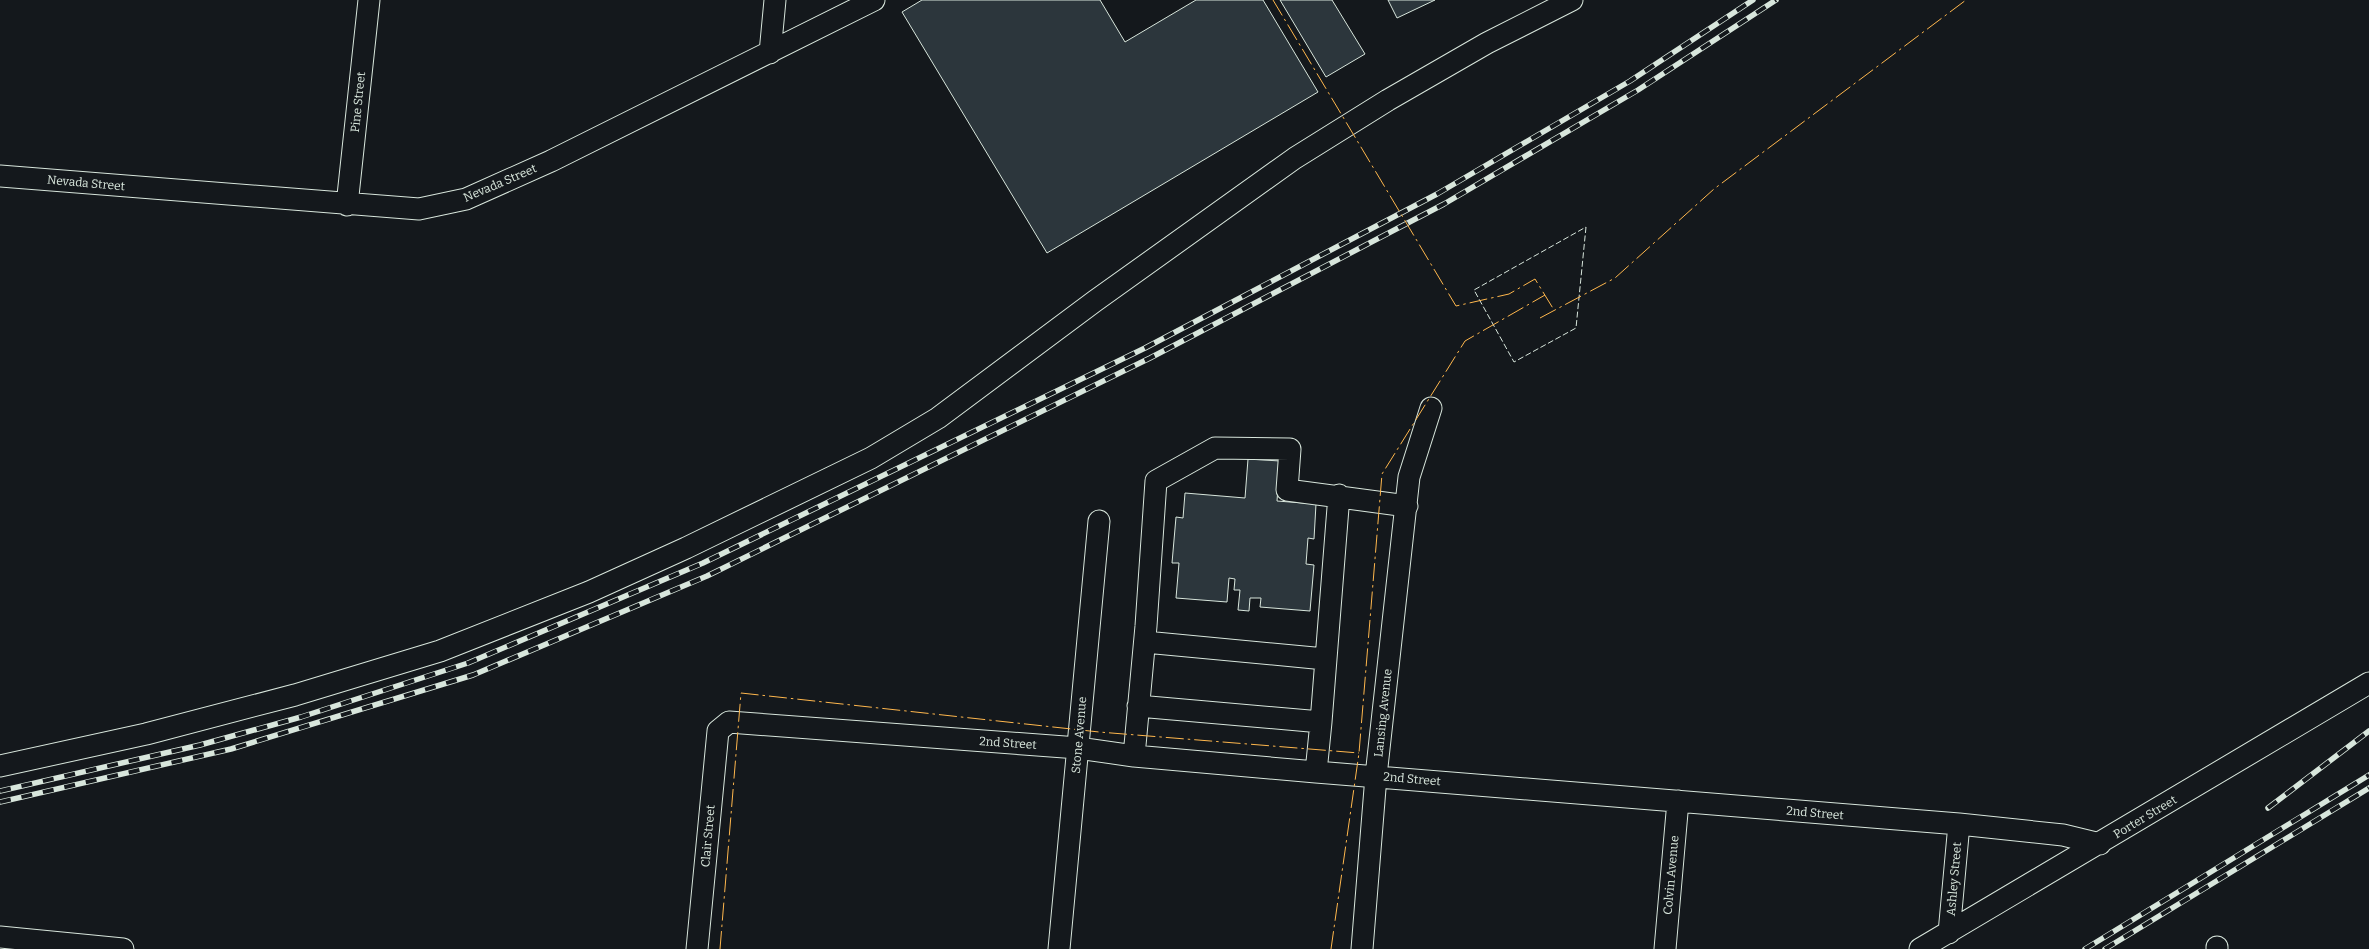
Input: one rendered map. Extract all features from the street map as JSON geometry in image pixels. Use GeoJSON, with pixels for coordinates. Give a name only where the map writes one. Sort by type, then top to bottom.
{"type":"FeatureCollection","features":[{"type":"Feature","properties":{"kind":"street","name":"Pine Street"},"geometry":{"type":"LineString","coordinates":[[347,205],[369,0]]}},
{"type":"Feature","properties":{"kind":"street"},"geometry":{"type":"LineString","coordinates":[[770,53],[775,0]]}},
{"type":"Feature","properties":{"kind":"street","name":"Nevada Street"},"geometry":{"type":"LineString","coordinates":[[0,176],[347,205],[419,209],[466,199],[551,161],[874,0]]}},
{"type":"Feature","properties":{"kind":"street"},"geometry":{"type":"LineString","coordinates":[[0,766],[146,734],[295,695],[440,651],[589,592],[686,548],[871,458],[938,418],[1095,301],[1295,158],[1388,100],[1487,44],[1572,0]]}},
{"type":"Feature","properties":{"kind":"street","name":"Lansing Avenue"},"geometry":{"type":"LineString","coordinates":[[1362,949],[1376,776],[1409,477],[1431,408]]}},
{"type":"Feature","properties":{"kind":"street"},"geometry":{"type":"LineString","coordinates":[[1134,756],[1145,642],[1156,481],[1215,448],[1290,449],[1288,490],[1339,495],[1407,506]]}},
{"type":"Feature","properties":{"kind":"street"},"geometry":{"type":"LineString","coordinates":[[1316,772],[1339,495]]}},
{"type":"Feature","properties":{"kind":"street","name":"Stone Avenue"},"geometry":{"type":"LineString","coordinates":[[1059,949],[1099,521]]}},
{"type":"Feature","properties":{"kind":"street"},"geometry":{"type":"LineString","coordinates":[[1145,642],[1325,659]]}},
{"type":"Feature","properties":{"kind":"street","name":"Porter Street"},"geometry":{"type":"LineString","coordinates":[[1920,949],[1950,933],[2369,683]]}},
{"type":"Feature","properties":{"kind":"street"},"geometry":{"type":"LineString","coordinates":[[1138,706],[1321,722]]}},
{"type":"Feature","properties":{"kind":"street","name":"2nd Street"},"geometry":{"type":"LineString","coordinates":[[723,725],[729,722],[1078,748],[1134,756],[1316,772],[1959,824],[2063,835],[2100,844]]}},
{"type":"Feature","properties":{"kind":"street","name":"Clair Street"},"geometry":{"type":"LineString","coordinates":[[697,949],[718,731],[723,725]]}},
{"type":"Feature","properties":{"kind":"street","name":"Colvin Avenue"},"geometry":{"type":"LineString","coordinates":[[1665,949],[1678,801]]}},
{"type":"Feature","properties":{"kind":"street","name":"Ashley Street"},"geometry":{"type":"LineString","coordinates":[[1950,933],[1959,824]]}},
{"type":"Feature","properties":{"kind":"street"},"geometry":{"type":"LineString","coordinates":[[0,937],[123,949]]}},
{"type":"Feature","properties":{"kind":"building"},"geometry":{"type":"Polygon","coordinates":[[[922,0],[1100,0],[1125,42],[1196,0],[1263,0],[1318,92],[1047,253],[902,12],[922,0]]]}},
{"type":"Feature","properties":{"kind":"building"},"geometry":{"type":"Polygon","coordinates":[[[1280,0],[1332,0],[1365,54],[1326,77],[1280,0]]]}},
{"type":"Feature","properties":{"kind":"building"},"geometry":{"type":"Polygon","coordinates":[[[1388,0],[1435,0],[1397,18],[1388,0]]]}},
{"type":"Feature","properties":{"kind":"building"},"geometry":{"type":"Polygon","coordinates":[[[1248,459],[1280,461],[1277,501],[1316,504],[1314,539],[1308,538],[1306,564],[1314,565],[1310,611],[1260,607],[1261,598],[1250,598],[1249,611],[1238,610],[1240,590],[1234,590],[1235,579],[1229,578],[1227,602],[1176,598],[1179,563],[1172,563],[1176,517],[1183,518],[1185,493],[1245,498],[1248,459]]]}},
{"type":"Feature","properties":{"kind":"railway"},"geometry":{"type":"LineString","coordinates":[[0,791],[200,745],[301,717],[468,663],[703,563],[1145,348],[1437,194],[1630,81],[1753,0]]}},
{"type":"Feature","properties":{"kind":"railway"},"geometry":{"type":"LineString","coordinates":[[0,802],[231,749],[473,675],[707,576],[1150,358],[1444,204],[1638,90],[1776,0]]}},
{"type":"Feature","properties":{"kind":"railway"},"geometry":{"type":"LineString","coordinates":[[2268,808],[2369,731]]}},
{"type":"Feature","properties":{"kind":"railway"},"geometry":{"type":"LineString","coordinates":[[2085,949],[2369,775]]}},
{"type":"Feature","properties":{"kind":"railway"},"geometry":{"type":"LineString","coordinates":[[2105,949],[2369,788]]}},
{"type":"Feature","properties":{"kind":"fence"},"geometry":{"type":"LineString","coordinates":[[1586,227],[1576,328],[1514,362],[1474,290],[1586,227]]}},
{"type":"Feature","properties":{"kind":"power"},"geometry":{"type":"LineString","coordinates":[[1273,0],[1456,306],[1509,294],[1535,279],[1554,310]]}},
{"type":"Feature","properties":{"kind":"power"},"geometry":{"type":"LineString","coordinates":[[1540,318],[1615,278],[1714,189],[1966,0]]}},
{"type":"Feature","properties":{"kind":"power"},"geometry":{"type":"LineString","coordinates":[[1331,949],[1359,753],[1382,474],[1465,341],[1545,295]]}},
{"type":"Feature","properties":{"kind":"power"},"geometry":{"type":"LineString","coordinates":[[720,949],[741,693],[1099,732],[1359,753]]}}]}
